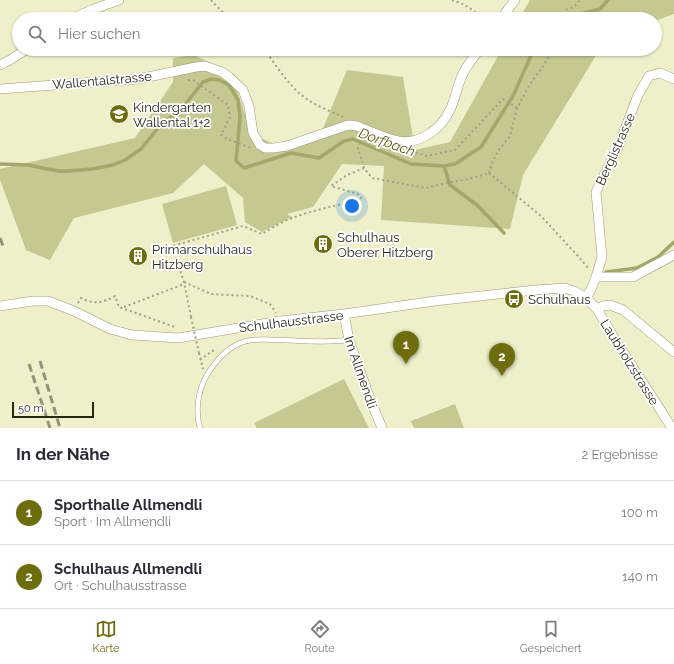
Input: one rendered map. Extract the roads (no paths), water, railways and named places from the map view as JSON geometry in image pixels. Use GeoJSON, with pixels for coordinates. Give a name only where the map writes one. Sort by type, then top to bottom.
{"type":"FeatureCollection","features":[{"type":"Feature","properties":{"kind":"street"},"geometry":{"type":"LineString","coordinates":[[87,12],[119,0]]}},
{"type":"Feature","properties":{"kind":"street"},"geometry":{"type":"LineString","coordinates":[[506,12],[515,0]]}},
{"type":"Feature","properties":{"kind":"street"},"geometry":{"type":"LineString","coordinates":[[0,65],[16,56]]}},
{"type":"Feature","properties":{"kind":"street","name":"Wallentalstrasse"},"geometry":{"type":"LineString","coordinates":[[0,89],[137,79],[205,66],[222,72],[243,90],[249,106],[253,133],[260,145],[265,148],[286,146],[350,125],[357,126],[399,141],[414,141],[436,128],[444,120],[451,110],[462,76],[475,56]]}},
{"type":"Feature","properties":{"kind":"street","name":"Berglistrasse"},"geometry":{"type":"LineString","coordinates":[[586,298],[596,277],[602,257],[596,192],[619,145],[638,95],[648,76],[660,73],[674,79]]}},
{"type":"Feature","properties":{"kind":"street"},"geometry":{"type":"LineString","coordinates":[[596,277],[634,277],[674,255]]}},
{"type":"Feature","properties":{"kind":"street","name":"Schulhausstrasse"},"geometry":{"type":"LineString","coordinates":[[0,306],[33,301],[48,301],[74,311],[110,329],[132,335],[176,337],[280,320],[344,314],[435,301],[535,290],[565,288],[586,298]]}},
{"type":"Feature","properties":{"kind":"street","name":"Laubholzstrasse"},"geometry":{"type":"LineString","coordinates":[[586,298],[597,309],[672,428]]}},
{"type":"Feature","properties":{"kind":"street"},"geometry":{"type":"LineString","coordinates":[[597,309],[602,306],[610,305],[623,310],[674,352]]}},
{"type":"Feature","properties":{"kind":"street","name":"Im Allmendli"},"geometry":{"type":"LineString","coordinates":[[344,314],[349,340],[382,428]]}},
{"type":"Feature","properties":{"kind":"lane"},"geometry":{"type":"LineString","coordinates":[[200,428],[198,424],[197,409],[205,379],[221,356],[231,348],[244,342],[260,339],[335,342],[349,340]]}},
{"type":"Feature","properties":{"kind":"waterway","name":"Dorfbach"},"geometry":{"type":"LineString","coordinates":[[588,12],[600,9],[608,0]]}},
{"type":"Feature","properties":{"kind":"waterway","name":"Dorfbach"},"geometry":{"type":"LineString","coordinates":[[0,164],[29,165],[59,171],[92,169],[113,165],[125,160],[141,149],[158,128],[183,107],[203,82],[211,79],[219,80],[229,85],[238,100],[240,117],[236,161],[244,168],[291,153],[319,158],[344,141],[353,139],[411,164],[444,166],[455,164],[481,147],[513,96],[531,56]]}},
{"type":"Feature","properties":{"kind":"waterway"},"geometry":{"type":"LineString","coordinates":[[444,166],[450,185],[477,205],[504,233]]}},
{"type":"Feature","properties":{"kind":"waterway"},"geometry":{"type":"LineString","coordinates":[[606,272],[637,268],[658,257],[674,242]]}},
{"type":"Feature","properties":{"kind":"railway"},"geometry":{"type":"LineString","coordinates":[[0,238],[3,246]]}},
{"type":"Feature","properties":{"kind":"railway"},"geometry":{"type":"LineString","coordinates":[[40,361],[60,428]]}},
{"type":"Feature","properties":{"kind":"railway"},"geometry":{"type":"LineString","coordinates":[[29,364],[50,428]]}},
{"type":"Feature","properties":{"kind":"place","name":"Kindergarten Wallental 1+2"},"geometry":{"type":"Point","coordinates":[119,114]}},
{"type":"Feature","properties":{"kind":"place","name":"Schulhaus Oberer Hitzberg"},"geometry":{"type":"Point","coordinates":[323,244]}},
{"type":"Feature","properties":{"kind":"place","name":"Primarschulhaus Hitzberg"},"geometry":{"type":"Point","coordinates":[138,256]}},
{"type":"Feature","properties":{"kind":"place","name":"Schulhaus"},"geometry":{"type":"Point","coordinates":[514,299]}},
{"type":"Feature","properties":{"kind":"place","name":"Sporthalle Allmendli"},"geometry":{"type":"Point","coordinates":[406,364]}},
{"type":"Feature","properties":{"kind":"place","name":"Schulhaus Allmendli"},"geometry":{"type":"Point","coordinates":[502,376]}}]}
